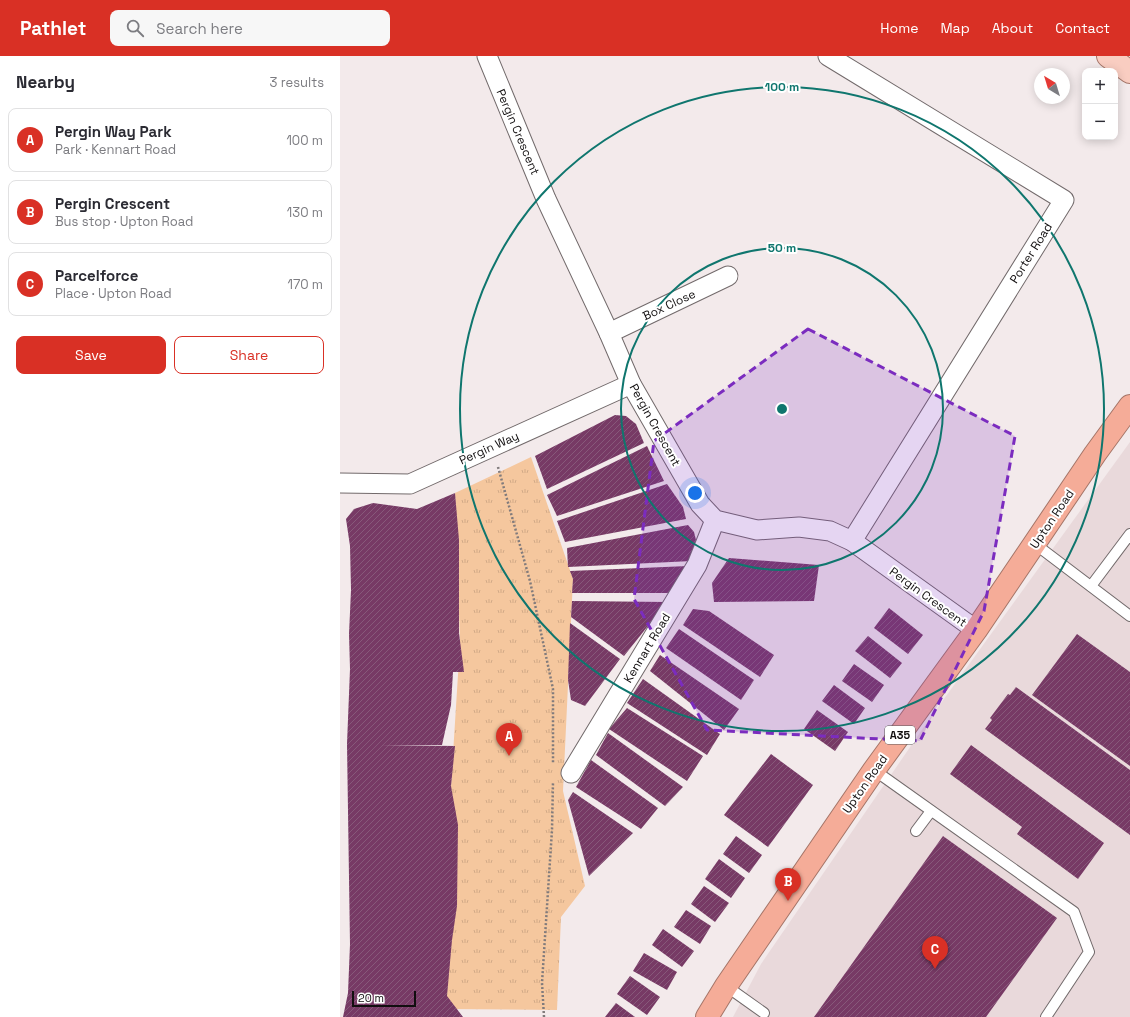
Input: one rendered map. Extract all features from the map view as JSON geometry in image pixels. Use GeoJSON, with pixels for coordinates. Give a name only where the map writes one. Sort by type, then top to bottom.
{"type":"FeatureCollection","features":[{"type":"Feature","properties":{"kind":"highway","name":"Upton Road"},"geometry":{"type":"LineString","coordinates":[[707,1017],[726,986],[874,770],[976,630],[1095,454],[1130,406]]}},
{"type":"Feature","properties":{"kind":"main road"},"geometry":{"type":"LineString","coordinates":[[1108,56],[1130,72]]}},
{"type":"Feature","properties":{"kind":"street","name":"Pergin Crescent"},"geometry":{"type":"LineString","coordinates":[[486,56],[546,199],[609,333],[631,384],[700,504],[716,520],[757,530],[799,527],[830,531],[852,542],[976,630]]}},
{"type":"Feature","properties":{"kind":"street","name":"Porter Road"},"geometry":{"type":"LineString","coordinates":[[828,56],[1064,200],[852,542]]}},
{"type":"Feature","properties":{"kind":"street","name":"Box Close"},"geometry":{"type":"LineString","coordinates":[[609,333],[728,276]]}},
{"type":"Feature","properties":{"kind":"street","name":"Pergin Way"},"geometry":{"type":"LineString","coordinates":[[340,483],[410,484],[631,384]]}},
{"type":"Feature","properties":{"kind":"street","name":"Kennart Road"},"geometry":{"type":"LineString","coordinates":[[572,773],[697,565],[716,520]]}},
{"type":"Feature","properties":{"kind":"lane"},"geometry":{"type":"LineString","coordinates":[[1091,586],[1130,534]]}},
{"type":"Feature","properties":{"kind":"lane"},"geometry":{"type":"LineString","coordinates":[[1035,544],[1130,616]]}},
{"type":"Feature","properties":{"kind":"lane"},"geometry":{"type":"LineString","coordinates":[[874,770],[1074,912],[1088,952],[1046,1017]]}},
{"type":"Feature","properties":{"kind":"lane"},"geometry":{"type":"LineString","coordinates":[[916,831],[931,811]]}},
{"type":"Feature","properties":{"kind":"lane"},"geometry":{"type":"LineString","coordinates":[[726,986],[764,1013]]}},
{"type":"Feature","properties":{"kind":"path"},"geometry":{"type":"LineString","coordinates":[[490,447],[504,486],[530,581],[553,689],[553,767]]}},
{"type":"Feature","properties":{"kind":"path"},"geometry":{"type":"LineString","coordinates":[[544,1017],[542,983],[552,830],[553,775]]}},
{"type":"Feature","properties":{"kind":"highlighted area"},"geometry":{"type":"Polygon","coordinates":[[[808,329],[1015,436],[984,611],[920,741],[707,730],[634,599],[654,441],[808,329]]]}},
{"type":"Feature","properties":{"kind":"shaded area"},"geometry":{"type":"Polygon","coordinates":[[[1130,442],[1130,1017],[733,1017],[761,964],[928,721],[1130,442]]]}},
{"type":"Feature","properties":{"kind":"green space"},"geometry":{"type":"Polygon","coordinates":[[[531,457],[573,579],[563,791],[585,886],[561,917],[557,1010],[444,1009],[447,996],[451,786],[460,643],[455,493],[531,457]]]}},
{"type":"Feature","properties":{"kind":"building"},"geometry":{"type":"Polygon","coordinates":[[[615,415],[626,416],[636,424],[644,443],[547,489],[535,456],[615,415]]]}},
{"type":"Feature","properties":{"kind":"building"},"geometry":{"type":"Polygon","coordinates":[[[647,446],[664,481],[557,516],[547,495],[647,446]]]}},
{"type":"Feature","properties":{"kind":"building"},"geometry":{"type":"Polygon","coordinates":[[[667,484],[683,507],[686,519],[565,542],[557,521],[667,484]]]}},
{"type":"Feature","properties":{"kind":"building"},"geometry":{"type":"Polygon","coordinates":[[[455,493],[459,540],[459,633],[464,672],[453,672],[451,705],[442,745],[381,745],[455,746],[451,786],[458,825],[457,906],[452,940],[447,996],[463,1017],[343,1017],[348,993],[350,944],[347,744],[351,590],[350,546],[346,519],[354,509],[373,503],[417,509],[455,493]]]}},
{"type":"Feature","properties":{"kind":"building"},"geometry":{"type":"Polygon","coordinates":[[[688,525],[694,532],[696,540],[692,561],[568,567],[567,548],[688,525]]]}},
{"type":"Feature","properties":{"kind":"building"},"geometry":{"type":"Polygon","coordinates":[[[729,558],[819,565],[814,601],[714,602],[712,583],[729,558]]]}},
{"type":"Feature","properties":{"kind":"building"},"geometry":{"type":"Polygon","coordinates":[[[688,566],[672,593],[572,593],[573,579],[570,571],[688,566]]]}},
{"type":"Feature","properties":{"kind":"building"},"geometry":{"type":"Polygon","coordinates":[[[572,601],[667,602],[624,656],[571,617],[572,601]]]}},
{"type":"Feature","properties":{"kind":"building"},"geometry":{"type":"Polygon","coordinates":[[[889,608],[923,635],[908,654],[874,628],[889,608]]]}},
{"type":"Feature","properties":{"kind":"building"},"geometry":{"type":"Polygon","coordinates":[[[693,609],[709,611],[774,655],[760,677],[683,625],[693,609]]]}},
{"type":"Feature","properties":{"kind":"building"},"geometry":{"type":"Polygon","coordinates":[[[570,623],[620,659],[585,706],[571,700],[568,680],[570,623]]]}},
{"type":"Feature","properties":{"kind":"building"},"geometry":{"type":"Polygon","coordinates":[[[679,629],[754,680],[741,700],[666,648],[679,629]]]}},
{"type":"Feature","properties":{"kind":"building"},"geometry":{"type":"Polygon","coordinates":[[[1077,634],[1130,672],[1130,766],[1032,695],[1077,634]]]}},
{"type":"Feature","properties":{"kind":"building"},"geometry":{"type":"Polygon","coordinates":[[[868,636],[902,663],[890,678],[855,651],[868,636]]]}},
{"type":"Feature","properties":{"kind":"building"},"geometry":{"type":"Polygon","coordinates":[[[660,655],[739,709],[724,730],[650,671],[660,655]]]}},
{"type":"Feature","properties":{"kind":"building"},"geometry":{"type":"Polygon","coordinates":[[[854,664],[884,685],[872,702],[842,681],[854,664]]]}},
{"type":"Feature","properties":{"kind":"building"},"geometry":{"type":"Polygon","coordinates":[[[643,679],[720,734],[707,755],[627,703],[643,679]]]}},
{"type":"Feature","properties":{"kind":"building"},"geometry":{"type":"Polygon","coordinates":[[[834,685],[865,708],[854,724],[822,701],[834,685]]]}},
{"type":"Feature","properties":{"kind":"building"},"geometry":{"type":"Polygon","coordinates":[[[1016,687],[1130,770],[1130,835],[985,729],[992,720],[990,718],[1008,694],[1010,695],[1016,687]]]}},
{"type":"Feature","properties":{"kind":"building"},"geometry":{"type":"Polygon","coordinates":[[[627,708],[703,756],[687,781],[609,729],[627,708]]]}},
{"type":"Feature","properties":{"kind":"building"},"geometry":{"type":"Polygon","coordinates":[[[817,710],[848,732],[835,751],[804,729],[817,710]]]}},
{"type":"Feature","properties":{"kind":"building"},"geometry":{"type":"Polygon","coordinates":[[[608,733],[683,787],[665,806],[596,755],[608,733]]]}},
{"type":"Feature","properties":{"kind":"building"},"geometry":{"type":"Polygon","coordinates":[[[971,745],[1104,843],[1078,879],[1017,834],[1022,827],[950,774],[971,745]]]}},
{"type":"Feature","properties":{"kind":"building"},"geometry":{"type":"Polygon","coordinates":[[[771,754],[813,785],[768,847],[724,815],[771,754]]]}},
{"type":"Feature","properties":{"kind":"building"},"geometry":{"type":"Polygon","coordinates":[[[591,760],[658,808],[641,829],[576,787],[591,760]]]}},
{"type":"Feature","properties":{"kind":"building"},"geometry":{"type":"Polygon","coordinates":[[[573,792],[633,833],[589,876],[568,800],[573,792]]]}},
{"type":"Feature","properties":{"kind":"building"},"geometry":{"type":"Polygon","coordinates":[[[736,836],[762,855],[749,873],[723,854],[736,836]]]}},
{"type":"Feature","properties":{"kind":"building"},"geometry":{"type":"Polygon","coordinates":[[[943,836],[1057,918],[986,1017],[814,1017],[943,836]]]}},
{"type":"Feature","properties":{"kind":"building"},"geometry":{"type":"Polygon","coordinates":[[[719,859],[745,878],[731,898],[705,879],[719,859]]]}},
{"type":"Feature","properties":{"kind":"building"},"geometry":{"type":"Polygon","coordinates":[[[704,886],[729,903],[715,922],[691,904],[704,886]]]}},
{"type":"Feature","properties":{"kind":"building"},"geometry":{"type":"Polygon","coordinates":[[[686,910],[711,926],[700,944],[674,927],[686,910]]]}},
{"type":"Feature","properties":{"kind":"building"},"geometry":{"type":"Polygon","coordinates":[[[663,929],[694,951],[682,967],[652,945],[663,929]]]}},
{"type":"Feature","properties":{"kind":"building"},"geometry":{"type":"Polygon","coordinates":[[[644,953],[677,972],[667,990],[633,971],[644,953]]]}},
{"type":"Feature","properties":{"kind":"building"},"geometry":{"type":"Polygon","coordinates":[[[630,976],[660,997],[647,1015],[617,994],[630,976]]]}},
{"type":"Feature","properties":{"kind":"building"},"geometry":{"type":"Polygon","coordinates":[[[616,1003],[635,1017],[605,1017],[616,1003]]]}},
{"type":"Feature","properties":{"kind":"place","name":"Pergin Way Park"},"geometry":{"type":"Point","coordinates":[509,756]}},
{"type":"Feature","properties":{"kind":"place","name":"Pergin Crescent"},"geometry":{"type":"Point","coordinates":[788,901]}},
{"type":"Feature","properties":{"kind":"place","name":"Parcelforce"},"geometry":{"type":"Point","coordinates":[935,969]}}]}
